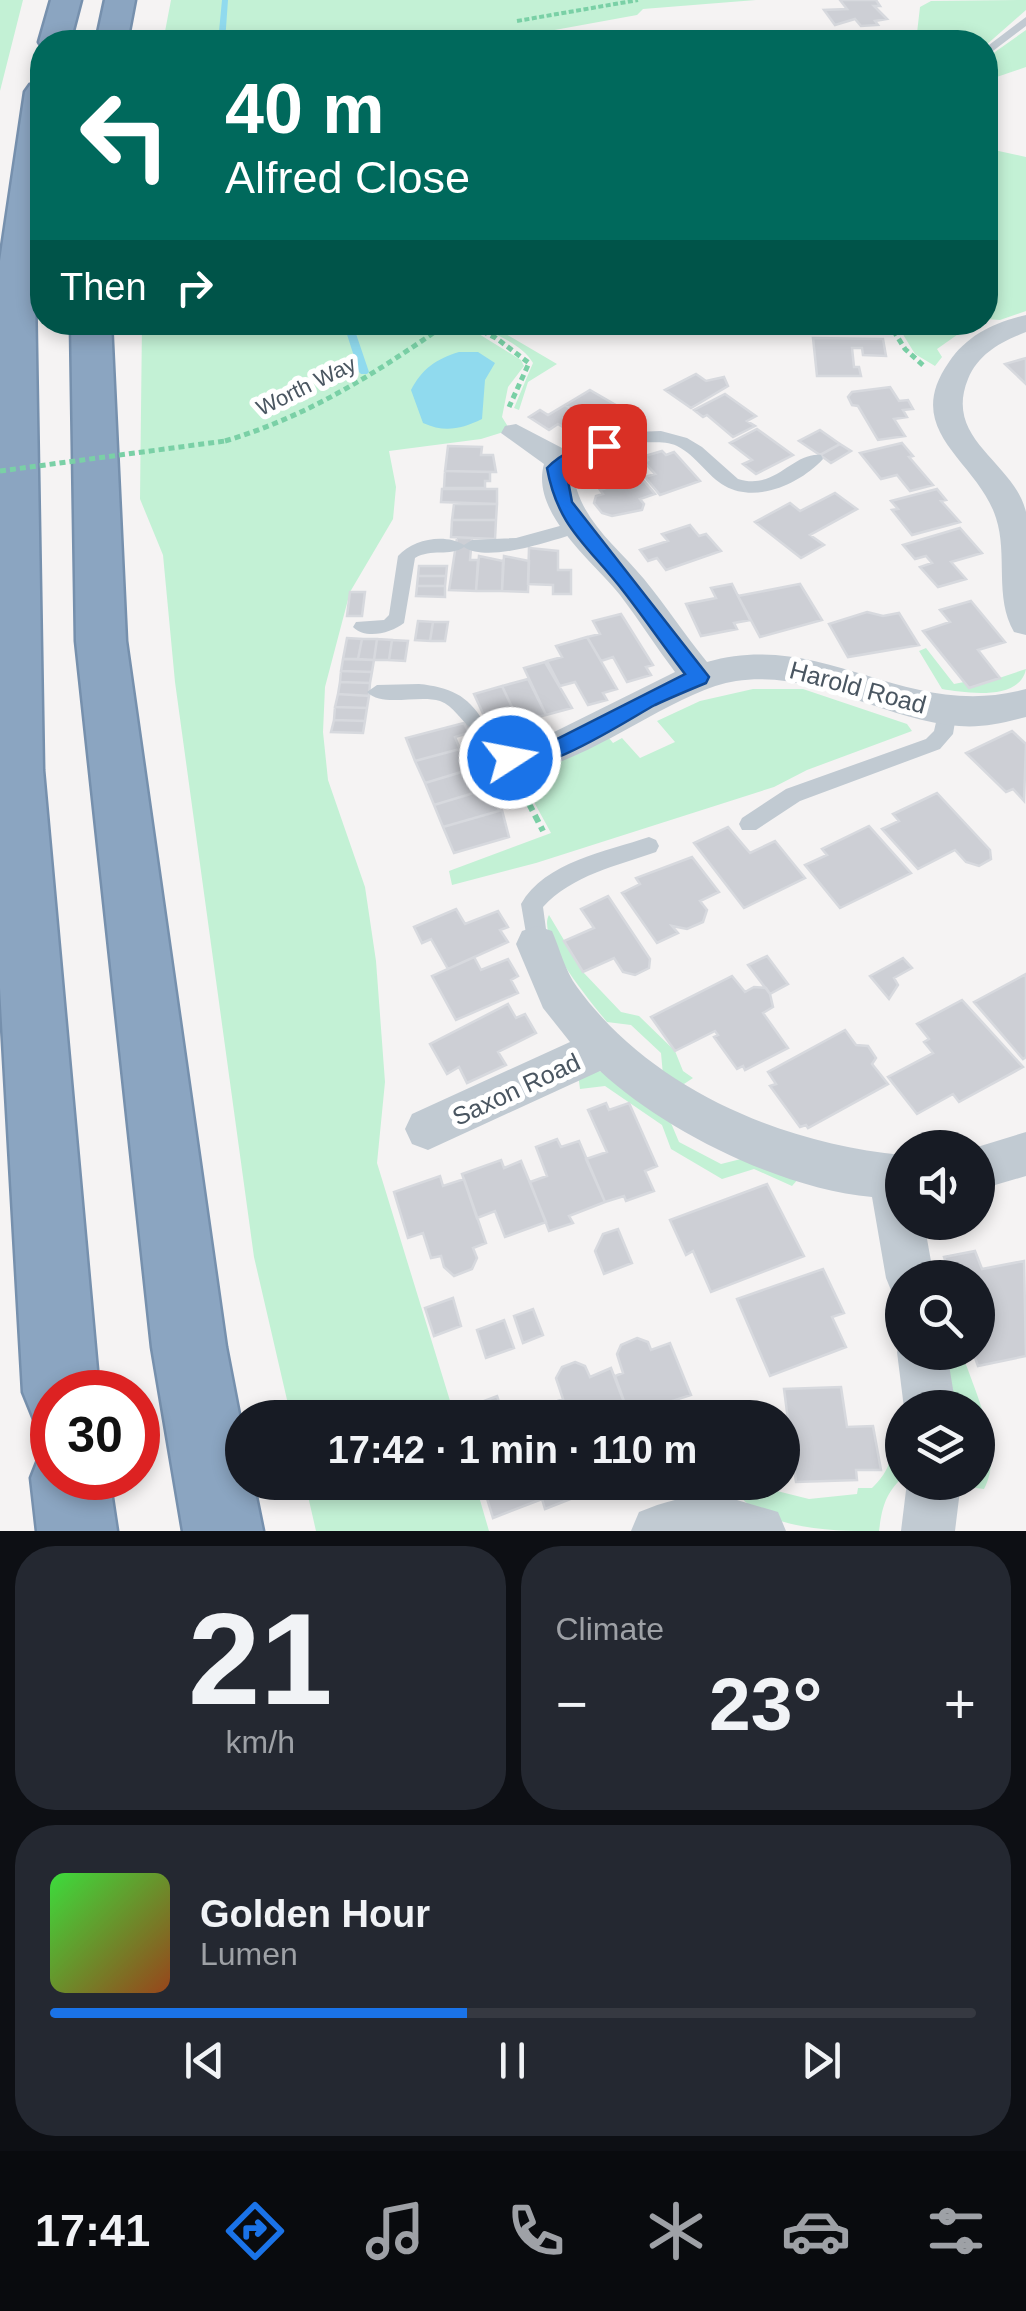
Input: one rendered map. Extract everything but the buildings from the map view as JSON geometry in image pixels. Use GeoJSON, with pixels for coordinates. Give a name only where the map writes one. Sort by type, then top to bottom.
{"type":"FeatureCollection","features":[{"type":"Feature","properties":{"kind":"highway"},"geometry":{"type":"LineString","coordinates":[[58,30],[66,0]]}},
{"type":"Feature","properties":{"kind":"highway"},"geometry":{"type":"LineString","coordinates":[[114,30],[120,0]]}},
{"type":"Feature","properties":{"kind":"highway"},"geometry":{"type":"LineString","coordinates":[[30,181],[15,293],[15,770],[59,1370]]}},
{"type":"Feature","properties":{"kind":"highway"},"geometry":{"type":"LineString","coordinates":[[91,335],[102,641],[189,1347],[223,1531]]}},
{"type":"Feature","properties":{"kind":"highway"},"geometry":{"type":"LineString","coordinates":[[72,1500],[76,1531]]}},
{"type":"Feature","properties":{"kind":"street"},"geometry":{"type":"LineString","coordinates":[[998,332],[1026,323]]}},
{"type":"Feature","properties":{"kind":"street"},"geometry":{"type":"LineString","coordinates":[[994,335],[967,354],[946,401],[947,417],[956,436],[1018,510],[1026,623]]}},
{"type":"Feature","properties":{"kind":"street"},"geometry":{"type":"LineString","coordinates":[[516,433],[562,462]]}},
{"type":"Feature","properties":{"kind":"street"},"geometry":{"type":"LineString","coordinates":[[634,437],[562,462],[556,468],[559,488],[578,527],[630,584],[698,677]]}},
{"type":"Feature","properties":{"kind":"street","name":"Harold Road"},"geometry":{"type":"LineString","coordinates":[[510,758],[526,758],[557,749],[660,693],[698,677],[753,666],[788,666],[835,676],[908,703],[947,710],[1001,711],[1026,703]]}},
{"type":"Feature","properties":{"kind":"street","name":"Saxon Road"},"geometry":{"type":"LineString","coordinates":[[538,944],[560,1000],[604,1048],[696,1114],[735,1134],[828,1167],[885,1175]]}},
{"type":"Feature","properties":{"kind":"street","name":"Saxon Road"},"geometry":{"type":"LineString","coordinates":[[428,1129],[604,1048]]}},
{"type":"Feature","properties":{"kind":"street"},"geometry":{"type":"LineString","coordinates":[[995,1163],[1026,1154]]}},
{"type":"Feature","properties":{"kind":"street"},"geometry":{"type":"LineString","coordinates":[[928,1531],[932,1500]]}},
{"type":"Feature","properties":{"kind":"street"},"geometry":{"type":"LineString","coordinates":[[658,1531],[693,1521],[726,1520],[759,1531]]}},
{"type":"Feature","properties":{"kind":"lane"},"geometry":{"type":"LineString","coordinates":[[998,43],[1026,20]]}},
{"type":"Feature","properties":{"kind":"lane"},"geometry":{"type":"LineString","coordinates":[[634,437],[660,433],[686,441],[726,481],[738,487],[772,484],[815,460]]}},
{"type":"Feature","properties":{"kind":"lane"},"geometry":{"type":"LineString","coordinates":[[362,627],[388,626],[398,618],[412,550],[430,545],[516,544],[578,527]]}},
{"type":"Feature","properties":{"kind":"lane","name":"Harold Road"},"geometry":{"type":"LineString","coordinates":[[377,692],[444,693],[458,698],[488,745],[510,758]]}},
{"type":"Feature","properties":{"kind":"lane"},"geometry":{"type":"LineString","coordinates":[[749,824],[824,782],[934,744],[943,734],[947,710]]}},
{"type":"Feature","properties":{"kind":"lane"},"geometry":{"type":"LineString","coordinates":[[538,944],[532,904],[541,892],[557,881],[649,846]]}},
{"type":"Feature","properties":{"kind":"path"},"geometry":{"type":"LineString","coordinates":[[517,21],[638,0]]}},
{"type":"Feature","properties":{"kind":"path","name":"Worth Way"},"geometry":{"type":"LineString","coordinates":[[0,471],[225,441],[270,429],[354,390],[431,335]]}},
{"type":"Feature","properties":{"kind":"path"},"geometry":{"type":"LineString","coordinates":[[490,335],[529,364],[510,403],[508,417],[516,433]]}},
{"type":"Feature","properties":{"kind":"green space"},"geometry":{"type":"Polygon","coordinates":[[[0,0],[23,0],[0,91],[0,0]]]}},
{"type":"Feature","properties":{"kind":"green space"},"geometry":{"type":"Polygon","coordinates":[[[171,0],[756,0],[643,9],[637,15],[554,30],[165,30],[171,0]]]}},
{"type":"Feature","properties":{"kind":"green space"},"geometry":{"type":"Polygon","coordinates":[[[1026,0],[1026,10],[998,35],[998,30],[917,30],[920,7],[931,1],[1026,0]]]}},
{"type":"Feature","properties":{"kind":"green space"},"geometry":{"type":"Polygon","coordinates":[[[1026,30],[1026,67],[998,77],[998,50],[1026,30]]]}},
{"type":"Feature","properties":{"kind":"green space"},"geometry":{"type":"Polygon","coordinates":[[[998,151],[1026,157],[1026,311],[1000,320],[998,151]]]}},
{"type":"Feature","properties":{"kind":"green space"},"geometry":{"type":"Polygon","coordinates":[[[142,335],[481,335],[521,360],[524,366],[508,387],[502,417],[510,430],[481,439],[389,451],[396,487],[393,519],[350,592],[325,687],[323,732],[328,780],[365,887],[376,961],[385,1082],[377,1163],[450,1400],[287,1400],[254,1257],[175,682],[163,555],[140,499],[142,335]]]}},
{"type":"Feature","properties":{"kind":"green space"},"geometry":{"type":"Polygon","coordinates":[[[497,335],[507,335],[557,364],[528,382],[519,410],[514,408],[533,363],[514,344],[497,335]]]}},
{"type":"Feature","properties":{"kind":"green space"},"geometry":{"type":"Polygon","coordinates":[[[903,335],[957,335],[937,349],[942,357],[935,366],[915,354],[903,335]]]}},
{"type":"Feature","properties":{"kind":"green space"},"geometry":{"type":"Polygon","coordinates":[[[926,648],[954,684],[964,682],[969,688],[1026,669],[1022,679],[1003,690],[978,693],[942,689],[919,651],[926,648]]]}},
{"type":"Feature","properties":{"kind":"green space"},"geometry":{"type":"Polygon","coordinates":[[[753,689],[803,689],[907,724],[912,731],[807,770],[774,787],[536,863],[452,885],[449,871],[551,833],[517,771],[541,766],[604,732],[613,743],[622,738],[640,758],[675,742],[657,721],[700,701],[753,689]]]}},
{"type":"Feature","properties":{"kind":"green space"},"geometry":{"type":"Polygon","coordinates":[[[549,915],[583,972],[621,1012],[639,1016],[675,1051],[683,1071],[693,1078],[681,1086],[663,1075],[661,1053],[631,1025],[607,1022],[557,953],[547,925],[549,915]]]}},
{"type":"Feature","properties":{"kind":"green space"},"geometry":{"type":"Polygon","coordinates":[[[578,1074],[611,1074],[668,1116],[679,1142],[721,1164],[749,1157],[799,1178],[792,1186],[754,1169],[722,1179],[671,1149],[662,1125],[605,1086],[580,1089],[578,1074]]]}},
{"type":"Feature","properties":{"kind":"green space"},"geometry":{"type":"Polygon","coordinates":[[[947,1370],[968,1370],[975,1390],[951,1390],[947,1370]]]}},
{"type":"Feature","properties":{"kind":"green space"},"geometry":{"type":"Polygon","coordinates":[[[884,1474],[886,1500],[879,1531],[796,1525],[758,1511],[743,1500],[857,1494],[858,1488],[872,1488],[884,1474]]]}},
{"type":"Feature","properties":{"kind":"green space"},"geometry":{"type":"Polygon","coordinates":[[[309,1500],[480,1500],[489,1531],[316,1531],[309,1500]]]}},
{"type":"Feature","properties":{"kind":"water"},"geometry":{"type":"Polygon","coordinates":[[[459,352],[478,352],[495,363],[485,380],[482,419],[453,428],[423,423],[411,390],[430,366],[459,352]]]}},
{"type":"Feature","properties":{"kind":"waterway"},"geometry":{"type":"LineString","coordinates":[[223,30],[225,0]]}},
{"type":"Feature","properties":{"kind":"waterway"},"geometry":{"type":"LineString","coordinates":[[351,335],[364,372]]}},
{"type":"Feature","properties":{"kind":"route"},"geometry":{"type":"LineString","coordinates":[[510,758],[542,755],[557,749],[698,677],[630,584],[578,527],[563,502],[556,468],[574,455],[604,446]]}}]}
